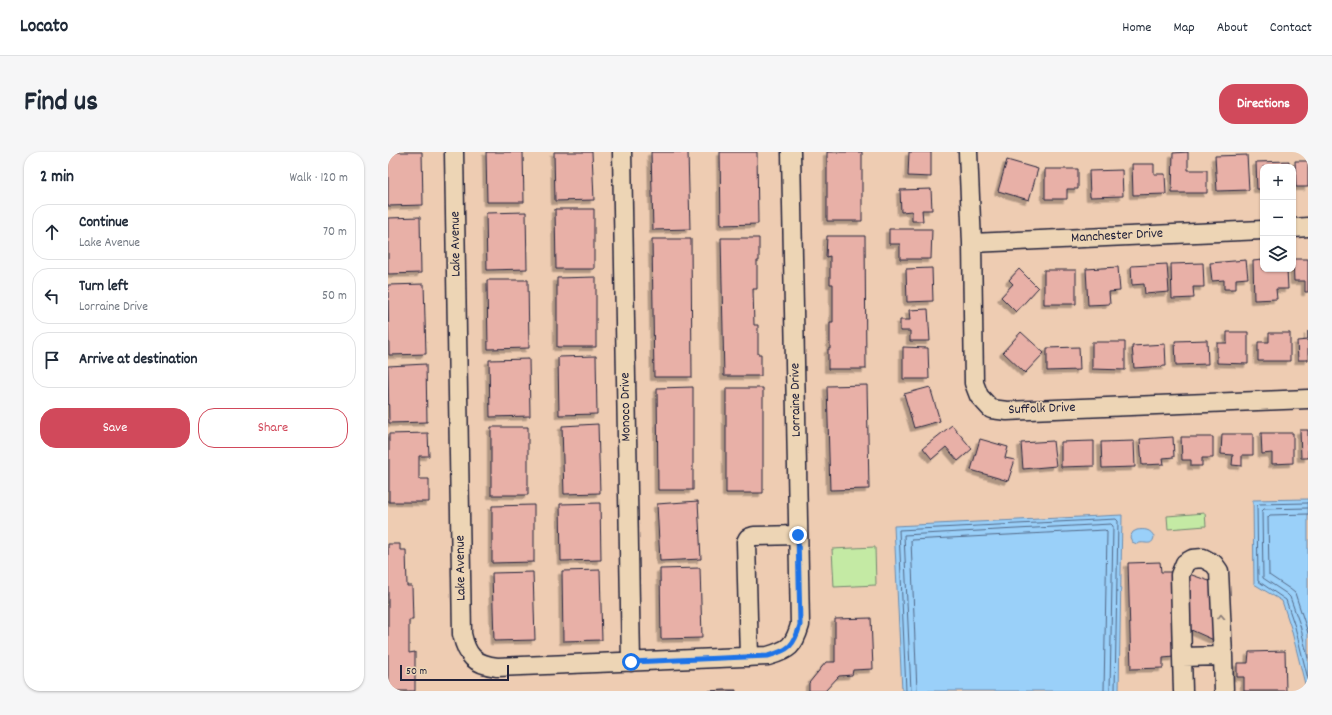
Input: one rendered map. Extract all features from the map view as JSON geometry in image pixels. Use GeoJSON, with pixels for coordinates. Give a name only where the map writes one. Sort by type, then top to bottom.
{"type":"FeatureCollection","features":[{"type":"Feature","properties":{"kind":"street","name":"Lake Avenue"},"geometry":{"type":"LineString","coordinates":[[454,152],[462,634],[465,648],[473,659],[485,665],[497,667],[768,656],[791,647]]}},
{"type":"Feature","properties":{"kind":"street","name":"Monoco Drive"},"geometry":{"type":"LineString","coordinates":[[622,152],[631,662]]}},
{"type":"Feature","properties":{"kind":"street","name":"Lorraine Drive"},"geometry":{"type":"LineString","coordinates":[[791,152],[800,625],[791,647]]}},
{"type":"Feature","properties":{"kind":"street","name":"Suffolk Drive"},"geometry":{"type":"LineString","coordinates":[[968,152],[972,243],[974,383],[979,396],[991,409],[1007,411],[1308,399]]}},
{"type":"Feature","properties":{"kind":"street"},"geometry":{"type":"LineString","coordinates":[[1296,228],[1308,228]]}},
{"type":"Feature","properties":{"kind":"street","name":"Manchester Drive"},"geometry":{"type":"LineString","coordinates":[[972,243],[1260,230]]}},
{"type":"Feature","properties":{"kind":"street"},"geometry":{"type":"LineString","coordinates":[[748,657],[746,542],[748,538],[754,536],[798,535]]}},
{"type":"Feature","properties":{"kind":"street"},"geometry":{"type":"LineString","coordinates":[[1183,691],[1180,575],[1185,563],[1192,559],[1203,558],[1214,564],[1219,571],[1224,691]]}},
{"type":"Feature","properties":{"kind":"street"},"geometry":{"type":"LineString","coordinates":[[1182,657],[1223,656]]}},
{"type":"Feature","properties":{"kind":"green space"},"geometry":{"type":"Polygon","coordinates":[[[1205,513],[1206,526],[1168,529],[1167,516],[1205,513]]]}},
{"type":"Feature","properties":{"kind":"green space"},"geometry":{"type":"Polygon","coordinates":[[[875,547],[876,585],[834,587],[832,549],[875,547]]]}},
{"type":"Feature","properties":{"kind":"water"},"geometry":{"type":"Polygon","coordinates":[[[1308,499],[1308,691],[1305,691],[1305,684],[1291,628],[1282,601],[1254,584],[1253,500],[1308,499]]]}},
{"type":"Feature","properties":{"kind":"water"},"geometry":{"type":"Polygon","coordinates":[[[1122,515],[1119,691],[902,691],[894,526],[1122,515]]]}},
{"type":"Feature","properties":{"kind":"water"},"geometry":{"type":"Polygon","coordinates":[[[1137,530],[1151,532],[1154,537],[1153,540],[1150,543],[1137,544],[1132,542],[1130,537],[1133,532],[1137,530]]]}},
{"type":"Feature","properties":{"kind":"building"},"geometry":{"type":"Polygon","coordinates":[[[388,152],[422,152],[423,205],[388,206],[388,152]]]}},
{"type":"Feature","properties":{"kind":"building"},"geometry":{"type":"Polygon","coordinates":[[[486,152],[523,152],[524,202],[487,202],[486,152]]]}},
{"type":"Feature","properties":{"kind":"building"},"geometry":{"type":"Polygon","coordinates":[[[554,152],[592,152],[594,200],[555,201],[554,152]]]}},
{"type":"Feature","properties":{"kind":"building"},"geometry":{"type":"Polygon","coordinates":[[[651,152],[688,152],[690,229],[653,230],[651,152]]]}},
{"type":"Feature","properties":{"kind":"building"},"geometry":{"type":"Polygon","coordinates":[[[720,152],[757,152],[758,224],[721,225],[720,152]]]}},
{"type":"Feature","properties":{"kind":"building"},"geometry":{"type":"Polygon","coordinates":[[[827,152],[862,152],[862,221],[827,221],[827,152]]]}},
{"type":"Feature","properties":{"kind":"building"},"geometry":{"type":"Polygon","coordinates":[[[909,152],[931,152],[931,177],[908,176],[909,152]]]}},
{"type":"Feature","properties":{"kind":"building"},"geometry":{"type":"Polygon","coordinates":[[[1188,152],[1188,170],[1207,170],[1207,193],[1172,193],[1173,153],[1188,152]]]}},
{"type":"Feature","properties":{"kind":"building"},"geometry":{"type":"Polygon","coordinates":[[[1247,155],[1249,190],[1217,191],[1215,156],[1247,155]]]}},
{"type":"Feature","properties":{"kind":"building"},"geometry":{"type":"Polygon","coordinates":[[[1007,160],[1038,169],[1029,200],[998,191],[1007,160]]]}},
{"type":"Feature","properties":{"kind":"building"},"geometry":{"type":"Polygon","coordinates":[[[1289,161],[1289,164],[1260,164],[1260,189],[1257,189],[1256,162],[1289,161]]]}},
{"type":"Feature","properties":{"kind":"building"},"geometry":{"type":"Polygon","coordinates":[[[1295,161],[1308,161],[1308,187],[1296,187],[1295,161]]]}},
{"type":"Feature","properties":{"kind":"building"},"geometry":{"type":"Polygon","coordinates":[[[1132,164],[1154,164],[1154,174],[1165,174],[1166,194],[1133,195],[1132,164]]]}},
{"type":"Feature","properties":{"kind":"building"},"geometry":{"type":"Polygon","coordinates":[[[1045,169],[1078,169],[1078,189],[1067,189],[1067,199],[1045,199],[1045,169]]]}},
{"type":"Feature","properties":{"kind":"building"},"geometry":{"type":"Polygon","coordinates":[[[1122,170],[1123,196],[1090,197],[1089,171],[1122,170]]]}},
{"type":"Feature","properties":{"kind":"building"},"geometry":{"type":"Polygon","coordinates":[[[931,189],[932,210],[922,210],[923,221],[912,221],[912,211],[901,212],[900,190],[931,189]]]}},
{"type":"Feature","properties":{"kind":"building"},"geometry":{"type":"Polygon","coordinates":[[[555,209],[594,209],[594,269],[556,269],[555,209]]]}},
{"type":"Feature","properties":{"kind":"building"},"geometry":{"type":"Polygon","coordinates":[[[526,212],[527,269],[487,270],[486,213],[526,212]]]}},
{"type":"Feature","properties":{"kind":"building"},"geometry":{"type":"Polygon","coordinates":[[[420,217],[421,273],[388,274],[388,218],[420,217]]]}},
{"type":"Feature","properties":{"kind":"building"},"geometry":{"type":"Polygon","coordinates":[[[889,229],[932,229],[931,259],[900,259],[900,244],[889,244],[889,229]]]}},
{"type":"Feature","properties":{"kind":"building"},"geometry":{"type":"Polygon","coordinates":[[[827,236],[865,236],[866,369],[828,369],[830,322],[833,322],[833,284],[830,284],[830,256],[826,257],[827,236]]]}},
{"type":"Feature","properties":{"kind":"building"},"geometry":{"type":"Polygon","coordinates":[[[721,238],[759,238],[757,289],[753,289],[754,325],[758,325],[758,354],[761,354],[761,376],[724,376],[721,238]]]}},
{"type":"Feature","properties":{"kind":"building"},"geometry":{"type":"Polygon","coordinates":[[[652,239],[691,239],[692,377],[654,377],[652,239]]]}},
{"type":"Feature","properties":{"kind":"building"},"geometry":{"type":"Polygon","coordinates":[[[1296,259],[1308,259],[1308,292],[1305,292],[1305,281],[1294,281],[1294,272],[1296,272],[1296,259]]]}},
{"type":"Feature","properties":{"kind":"building"},"geometry":{"type":"Polygon","coordinates":[[[1246,260],[1248,278],[1236,279],[1236,289],[1224,289],[1224,280],[1212,281],[1210,263],[1246,260]]]}},
{"type":"Feature","properties":{"kind":"building"},"geometry":{"type":"Polygon","coordinates":[[[1260,260],[1260,272],[1287,272],[1288,289],[1276,289],[1277,299],[1254,300],[1253,261],[1260,260]]]}},
{"type":"Feature","properties":{"kind":"building"},"geometry":{"type":"Polygon","coordinates":[[[1203,263],[1204,287],[1193,287],[1194,298],[1172,299],[1171,264],[1203,263]]]}},
{"type":"Feature","properties":{"kind":"building"},"geometry":{"type":"Polygon","coordinates":[[[1167,264],[1169,292],[1145,294],[1144,284],[1132,285],[1131,266],[1167,264]]]}},
{"type":"Feature","properties":{"kind":"building"},"geometry":{"type":"Polygon","coordinates":[[[1118,267],[1120,291],[1109,292],[1110,304],[1088,305],[1086,269],[1118,267]]]}},
{"type":"Feature","properties":{"kind":"building"},"geometry":{"type":"Polygon","coordinates":[[[932,268],[933,301],[907,302],[906,269],[932,268]]]}},
{"type":"Feature","properties":{"kind":"building"},"geometry":{"type":"Polygon","coordinates":[[[1019,269],[1038,288],[1016,312],[1001,297],[1013,284],[1009,280],[1019,269]]]}},
{"type":"Feature","properties":{"kind":"building"},"geometry":{"type":"Polygon","coordinates":[[[1044,270],[1076,270],[1076,304],[1044,304],[1044,270]]]}},
{"type":"Feature","properties":{"kind":"building"},"geometry":{"type":"Polygon","coordinates":[[[596,277],[596,347],[557,347],[557,278],[596,277]]]}},
{"type":"Feature","properties":{"kind":"building"},"geometry":{"type":"Polygon","coordinates":[[[487,280],[528,280],[529,348],[488,349],[487,280]]]}},
{"type":"Feature","properties":{"kind":"building"},"geometry":{"type":"Polygon","coordinates":[[[424,284],[426,354],[389,355],[388,285],[424,284]]]}},
{"type":"Feature","properties":{"kind":"building"},"geometry":{"type":"Polygon","coordinates":[[[928,309],[930,341],[910,341],[910,331],[900,331],[900,320],[910,320],[909,310],[928,309]]]}},
{"type":"Feature","properties":{"kind":"building"},"geometry":{"type":"Polygon","coordinates":[[[1021,332],[1044,353],[1025,373],[1003,352],[1021,332]]]}},
{"type":"Feature","properties":{"kind":"building"},"geometry":{"type":"Polygon","coordinates":[[[1227,332],[1248,332],[1248,364],[1217,363],[1217,343],[1227,343],[1227,332]]]}},
{"type":"Feature","properties":{"kind":"building"},"geometry":{"type":"Polygon","coordinates":[[[1269,333],[1290,333],[1290,361],[1258,361],[1258,342],[1269,342],[1269,333]]]}},
{"type":"Feature","properties":{"kind":"building"},"geometry":{"type":"Polygon","coordinates":[[[1207,340],[1208,364],[1176,365],[1175,341],[1207,340]]]}},
{"type":"Feature","properties":{"kind":"building"},"geometry":{"type":"Polygon","coordinates":[[[1308,340],[1308,360],[1298,360],[1297,341],[1308,340]]]}},
{"type":"Feature","properties":{"kind":"building"},"geometry":{"type":"Polygon","coordinates":[[[1092,342],[1125,342],[1125,370],[1092,369],[1092,342]]]}},
{"type":"Feature","properties":{"kind":"building"},"geometry":{"type":"Polygon","coordinates":[[[1165,344],[1166,366],[1134,368],[1132,346],[1165,344]]]}},
{"type":"Feature","properties":{"kind":"building"},"geometry":{"type":"Polygon","coordinates":[[[903,347],[928,348],[929,379],[903,379],[903,347]]]}},
{"type":"Feature","properties":{"kind":"building"},"geometry":{"type":"Polygon","coordinates":[[[1079,347],[1080,370],[1047,371],[1047,348],[1079,347]]]}},
{"type":"Feature","properties":{"kind":"building"},"geometry":{"type":"Polygon","coordinates":[[[596,356],[597,414],[559,415],[558,357],[596,356]]]}},
{"type":"Feature","properties":{"kind":"building"},"geometry":{"type":"Polygon","coordinates":[[[529,359],[530,416],[490,417],[489,360],[529,359]]]}},
{"type":"Feature","properties":{"kind":"building"},"geometry":{"type":"Polygon","coordinates":[[[426,364],[427,422],[389,423],[388,366],[426,364]]]}},
{"type":"Feature","properties":{"kind":"building"},"geometry":{"type":"Polygon","coordinates":[[[867,385],[869,489],[830,490],[827,386],[867,385]]]}},
{"type":"Feature","properties":{"kind":"building"},"geometry":{"type":"Polygon","coordinates":[[[693,387],[693,490],[658,490],[657,388],[693,387]]]}},
{"type":"Feature","properties":{"kind":"building"},"geometry":{"type":"Polygon","coordinates":[[[930,387],[940,421],[914,428],[904,394],[930,387]]]}},
{"type":"Feature","properties":{"kind":"building"},"geometry":{"type":"Polygon","coordinates":[[[726,388],[763,388],[763,493],[726,493],[726,388]]]}},
{"type":"Feature","properties":{"kind":"building"},"geometry":{"type":"Polygon","coordinates":[[[598,424],[600,493],[564,494],[562,426],[598,424]]]}},
{"type":"Feature","properties":{"kind":"building"},"geometry":{"type":"Polygon","coordinates":[[[952,425],[972,449],[958,461],[946,447],[932,459],[923,448],[952,425]]]}},
{"type":"Feature","properties":{"kind":"building"},"geometry":{"type":"Polygon","coordinates":[[[491,427],[528,427],[528,495],[491,495],[491,427]]]}},
{"type":"Feature","properties":{"kind":"building"},"geometry":{"type":"Polygon","coordinates":[[[1300,430],[1308,430],[1308,458],[1301,458],[1300,430]]]}},
{"type":"Feature","properties":{"kind":"building"},"geometry":{"type":"Polygon","coordinates":[[[428,433],[429,456],[419,456],[419,479],[429,479],[429,502],[389,502],[389,434],[428,433]]]}},
{"type":"Feature","properties":{"kind":"building"},"geometry":{"type":"Polygon","coordinates":[[[1261,433],[1293,433],[1293,463],[1272,464],[1272,453],[1262,454],[1261,433]]]}},
{"type":"Feature","properties":{"kind":"building"},"geometry":{"type":"Polygon","coordinates":[[[1222,434],[1253,434],[1253,455],[1242,455],[1242,466],[1232,465],[1233,455],[1221,454],[1222,434]]]}},
{"type":"Feature","properties":{"kind":"building"},"geometry":{"type":"Polygon","coordinates":[[[1173,437],[1174,457],[1163,458],[1164,464],[1142,465],[1140,439],[1173,437]]]}},
{"type":"Feature","properties":{"kind":"building"},"geometry":{"type":"Polygon","coordinates":[[[1181,437],[1213,437],[1213,458],[1202,458],[1202,466],[1191,466],[1191,460],[1182,460],[1181,437]]]}},
{"type":"Feature","properties":{"kind":"building"},"geometry":{"type":"Polygon","coordinates":[[[980,439],[1008,447],[1005,458],[1015,460],[1008,481],[971,470],[980,439]]]}},
{"type":"Feature","properties":{"kind":"building"},"geometry":{"type":"Polygon","coordinates":[[[1053,441],[1056,466],[1023,469],[1021,443],[1053,441]]]}},
{"type":"Feature","properties":{"kind":"building"},"geometry":{"type":"Polygon","coordinates":[[[1094,441],[1094,466],[1061,467],[1061,442],[1094,441]]]}},
{"type":"Feature","properties":{"kind":"building"},"geometry":{"type":"Polygon","coordinates":[[[1134,441],[1135,467],[1102,468],[1101,442],[1134,441]]]}},
{"type":"Feature","properties":{"kind":"building"},"geometry":{"type":"Polygon","coordinates":[[[698,501],[701,559],[660,561],[657,504],[698,501]]]}},
{"type":"Feature","properties":{"kind":"building"},"geometry":{"type":"Polygon","coordinates":[[[600,503],[601,560],[561,561],[560,504],[600,503]]]}},
{"type":"Feature","properties":{"kind":"building"},"geometry":{"type":"Polygon","coordinates":[[[534,505],[534,562],[492,563],[492,506],[534,505]]]}},
{"type":"Feature","properties":{"kind":"building"},"geometry":{"type":"Polygon","coordinates":[[[388,544],[400,544],[400,550],[406,550],[407,586],[412,586],[413,620],[409,620],[409,653],[415,652],[415,691],[388,691],[388,544]]]}},
{"type":"Feature","properties":{"kind":"building"},"geometry":{"type":"Polygon","coordinates":[[[1160,562],[1161,572],[1172,572],[1174,657],[1163,658],[1163,668],[1131,669],[1128,563],[1160,562]]]}},
{"type":"Feature","properties":{"kind":"building"},"geometry":{"type":"Polygon","coordinates":[[[700,568],[702,638],[661,639],[660,569],[700,568]]]}},
{"type":"Feature","properties":{"kind":"building"},"geometry":{"type":"Polygon","coordinates":[[[600,570],[602,640],[563,641],[562,571],[600,570]]]}},
{"type":"Feature","properties":{"kind":"building"},"geometry":{"type":"Polygon","coordinates":[[[533,572],[535,640],[494,641],[492,573],[533,572]]]}},
{"type":"Feature","properties":{"kind":"building"},"geometry":{"type":"Polygon","coordinates":[[[1189,574],[1215,583],[1216,641],[1189,629],[1189,574]]]}},
{"type":"Feature","properties":{"kind":"building"},"geometry":{"type":"Polygon","coordinates":[[[871,618],[873,669],[853,670],[852,675],[839,676],[825,691],[809,691],[809,683],[826,662],[835,662],[835,619],[871,618]]]}},
{"type":"Feature","properties":{"kind":"building"},"geometry":{"type":"Polygon","coordinates":[[[1285,651],[1286,691],[1244,691],[1244,677],[1237,677],[1237,663],[1248,663],[1249,652],[1285,651]]]}},
{"type":"Feature","properties":{"kind":"building"},"geometry":{"type":"Polygon","coordinates":[[[724,690],[736,691],[709,691],[724,690]]]}},
{"type":"Feature","properties":{"kind":"route"},"geometry":{"type":"LineString","coordinates":[[631,662],[768,656],[791,647],[800,625],[798,535]]}}]}
